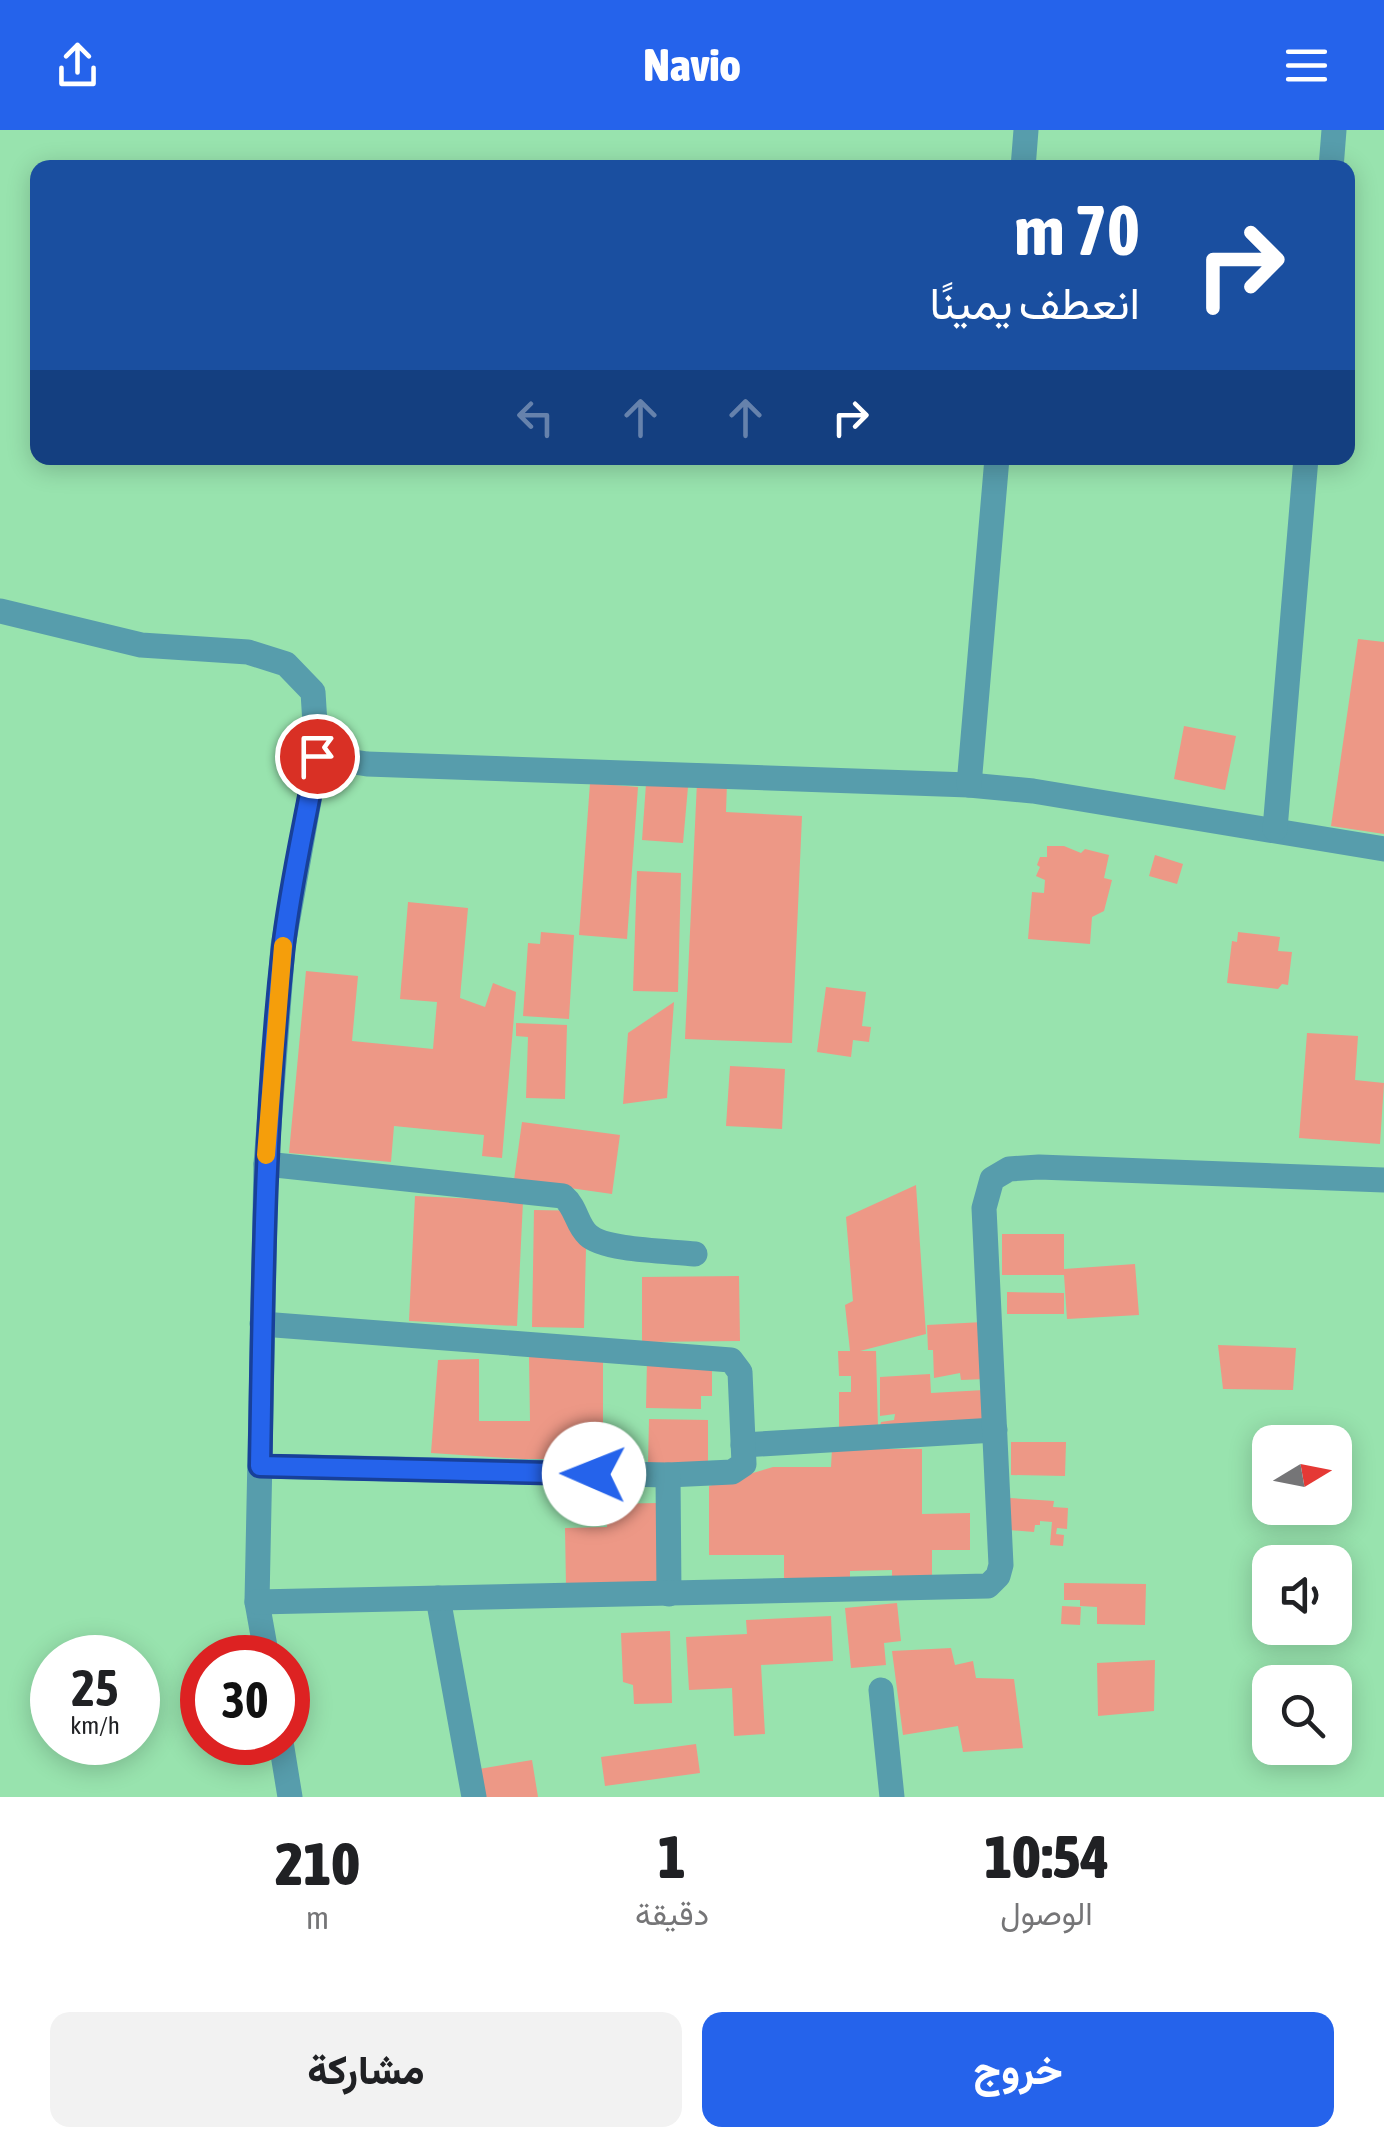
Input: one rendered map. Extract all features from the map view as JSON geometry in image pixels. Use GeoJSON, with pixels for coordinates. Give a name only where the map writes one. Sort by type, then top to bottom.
{"type":"FeatureCollection","features":[{"type":"Feature","properties":{"kind":"street"},"geometry":{"type":"LineString","coordinates":[[1024,160],[1026,130]]}},
{"type":"Feature","properties":{"kind":"street"},"geometry":{"type":"LineString","coordinates":[[1331,160],[1334,130]]}},
{"type":"Feature","properties":{"kind":"street"},"geometry":{"type":"LineString","coordinates":[[968,784],[996,465]]}},
{"type":"Feature","properties":{"kind":"street"},"geometry":{"type":"LineString","coordinates":[[1275,829],[1305,465]]}},
{"type":"Feature","properties":{"kind":"street"},"geometry":{"type":"LineString","coordinates":[[0,611],[141,645],[248,652],[286,664],[313,692],[317,756],[283,946],[266,1164],[258,1602],[263,1635]]}},
{"type":"Feature","properties":{"kind":"street"},"geometry":{"type":"LineString","coordinates":[[317,756],[367,764],[968,784],[1033,791],[1384,849]]}},
{"type":"Feature","properties":{"kind":"street"},"geometry":{"type":"LineString","coordinates":[[266,1164],[563,1196],[574,1205],[583,1230],[600,1244],[695,1254]]}},
{"type":"Feature","properties":{"kind":"street"},"geometry":{"type":"LineString","coordinates":[[258,1602],[988,1586],[998,1576],[1001,1565],[984,1208],[992,1180],[1010,1169],[1039,1167],[1384,1180]]}},
{"type":"Feature","properties":{"kind":"street"},"geometry":{"type":"LineString","coordinates":[[260,1466],[668,1475],[739,1469],[744,1464],[740,1372],[731,1360],[262,1324]]}},
{"type":"Feature","properties":{"kind":"street"},"geometry":{"type":"LineString","coordinates":[[743,1444],[994,1430]]}},
{"type":"Feature","properties":{"kind":"street"},"geometry":{"type":"LineString","coordinates":[[668,1475],[669,1594]]}},
{"type":"Feature","properties":{"kind":"street"},"geometry":{"type":"LineString","coordinates":[[438,1598],[474,1797]]}},
{"type":"Feature","properties":{"kind":"street"},"geometry":{"type":"LineString","coordinates":[[881,1690],[892,1797]]}},
{"type":"Feature","properties":{"kind":"street"},"geometry":{"type":"LineString","coordinates":[[285,1765],[290,1797]]}},
{"type":"Feature","properties":{"kind":"building"},"geometry":{"type":"Polygon","coordinates":[[[1358,639],[1384,642],[1384,834],[1331,826],[1358,639]]]}},
{"type":"Feature","properties":{"kind":"building"},"geometry":{"type":"Polygon","coordinates":[[[1184,726],[1236,736],[1225,790],[1174,779],[1184,726]]]}},
{"type":"Feature","properties":{"kind":"building"},"geometry":{"type":"Polygon","coordinates":[[[697,782],[727,783],[726,812],[802,816],[792,1043],[685,1039],[697,782]]]}},
{"type":"Feature","properties":{"kind":"building"},"geometry":{"type":"Polygon","coordinates":[[[590,783],[638,787],[627,939],[579,935],[590,783]]]}},
{"type":"Feature","properties":{"kind":"building"},"geometry":{"type":"Polygon","coordinates":[[[646,784],[688,787],[683,843],[642,840],[646,784]]]}},
{"type":"Feature","properties":{"kind":"building"},"geometry":{"type":"Polygon","coordinates":[[[1047,846],[1109,855],[1104,878],[1112,880],[1104,911],[1092,917],[1090,944],[1028,939],[1032,892],[1044,893],[1045,880],[1036,876],[1040,857],[1047,857],[1047,846]]]}},
{"type":"Feature","properties":{"kind":"building"},"geometry":{"type":"Polygon","coordinates":[[[1155,855],[1183,864],[1177,884],[1149,876],[1155,855]]]}},
{"type":"Feature","properties":{"kind":"building"},"geometry":{"type":"Polygon","coordinates":[[[637,871],[681,873],[678,992],[633,991],[637,871]]]}},
{"type":"Feature","properties":{"kind":"building"},"geometry":{"type":"Polygon","coordinates":[[[408,902],[468,908],[460,998],[485,1007],[493,983],[516,992],[502,1158],[482,1156],[484,1135],[394,1126],[391,1162],[289,1153],[306,971],[358,976],[352,1041],[433,1049],[437,1002],[400,999],[408,902]]]}},
{"type":"Feature","properties":{"kind":"building"},"geometry":{"type":"Polygon","coordinates":[[[541,932],[574,935],[569,1019],[523,1016],[528,943],[540,944],[541,932]]]}},
{"type":"Feature","properties":{"kind":"building"},"geometry":{"type":"Polygon","coordinates":[[[1238,932],[1280,937],[1278,951],[1292,952],[1288,985],[1282,984],[1278,989],[1227,983],[1232,941],[1237,942],[1238,932]]]}},
{"type":"Feature","properties":{"kind":"building"},"geometry":{"type":"Polygon","coordinates":[[[826,987],[866,992],[862,1026],[871,1027],[869,1042],[853,1040],[851,1057],[817,1052],[826,987]]]}},
{"type":"Feature","properties":{"kind":"building"},"geometry":{"type":"Polygon","coordinates":[[[674,1002],[667,1098],[623,1104],[628,1033],[674,1002]]]}},
{"type":"Feature","properties":{"kind":"building"},"geometry":{"type":"Polygon","coordinates":[[[516,1023],[567,1025],[565,1099],[526,1098],[528,1037],[516,1036],[516,1023]]]}},
{"type":"Feature","properties":{"kind":"building"},"geometry":{"type":"Polygon","coordinates":[[[1307,1033],[1358,1036],[1355,1080],[1384,1083],[1380,1144],[1299,1138],[1307,1033]]]}},
{"type":"Feature","properties":{"kind":"building"},"geometry":{"type":"Polygon","coordinates":[[[730,1066],[785,1069],[782,1129],[726,1126],[730,1066]]]}},
{"type":"Feature","properties":{"kind":"building"},"geometry":{"type":"Polygon","coordinates":[[[522,1122],[620,1135],[612,1194],[514,1180],[522,1122]]]}},
{"type":"Feature","properties":{"kind":"building"},"geometry":{"type":"Polygon","coordinates":[[[916,1185],[926,1334],[860,1351],[876,1351],[878,1427],[839,1428],[839,1392],[851,1392],[851,1376],[839,1376],[838,1351],[850,1351],[845,1305],[853,1301],[846,1217],[916,1185]]]}},
{"type":"Feature","properties":{"kind":"building"},"geometry":{"type":"Polygon","coordinates":[[[415,1196],[523,1201],[517,1326],[409,1321],[415,1196]]]}},
{"type":"Feature","properties":{"kind":"building"},"geometry":{"type":"Polygon","coordinates":[[[534,1210],[587,1211],[584,1328],[532,1327],[534,1210]]]}},
{"type":"Feature","properties":{"kind":"building"},"geometry":{"type":"Polygon","coordinates":[[[1002,1234],[1064,1234],[1064,1269],[1135,1264],[1139,1315],[1067,1319],[1064,1275],[1002,1275],[1002,1234]]]}},
{"type":"Feature","properties":{"kind":"building"},"geometry":{"type":"Polygon","coordinates":[[[739,1276],[740,1341],[642,1342],[642,1277],[739,1276]]]}},
{"type":"Feature","properties":{"kind":"building"},"geometry":{"type":"Polygon","coordinates":[[[1007,1292],[1064,1293],[1064,1314],[1007,1314],[1007,1292]]]}},
{"type":"Feature","properties":{"kind":"building"},"geometry":{"type":"Polygon","coordinates":[[[983,1322],[986,1379],[961,1380],[960,1373],[934,1378],[927,1325],[983,1322]]]}},
{"type":"Feature","properties":{"kind":"building"},"geometry":{"type":"Polygon","coordinates":[[[1218,1345],[1296,1348],[1293,1390],[1223,1389],[1218,1345]]]}},
{"type":"Feature","properties":{"kind":"building"},"geometry":{"type":"Polygon","coordinates":[[[529,1357],[603,1357],[603,1459],[431,1453],[438,1360],[479,1359],[479,1421],[530,1421],[529,1357]]]}},
{"type":"Feature","properties":{"kind":"building"},"geometry":{"type":"Polygon","coordinates":[[[647,1360],[712,1361],[712,1396],[701,1396],[701,1409],[646,1408],[647,1360]]]}},
{"type":"Feature","properties":{"kind":"building"},"geometry":{"type":"Polygon","coordinates":[[[930,1374],[931,1393],[984,1390],[985,1420],[879,1431],[881,1422],[894,1420],[895,1414],[880,1416],[880,1377],[930,1374]]]}},
{"type":"Feature","properties":{"kind":"building"},"geometry":{"type":"Polygon","coordinates":[[[649,1419],[708,1420],[708,1464],[648,1464],[649,1419]]]}},
{"type":"Feature","properties":{"kind":"building"},"geometry":{"type":"Polygon","coordinates":[[[1011,1442],[1066,1442],[1065,1476],[1011,1475],[1011,1442]]]}},
{"type":"Feature","properties":{"kind":"building"},"geometry":{"type":"Polygon","coordinates":[[[832,1449],[922,1449],[922,1514],[970,1513],[970,1550],[932,1550],[932,1579],[892,1579],[892,1570],[850,1571],[850,1585],[784,1585],[784,1555],[709,1555],[709,1486],[773,1467],[831,1467],[832,1449]]]}},
{"type":"Feature","properties":{"kind":"building"},"geometry":{"type":"Polygon","coordinates":[[[1010,1498],[1054,1501],[1053,1507],[1068,1508],[1067,1529],[1057,1528],[1056,1534],[1064,1535],[1063,1546],[1050,1545],[1052,1522],[1040,1521],[1034,1532],[1008,1530],[1010,1498]]]}},
{"type":"Feature","properties":{"kind":"building"},"geometry":{"type":"Polygon","coordinates":[[[658,1503],[660,1583],[566,1586],[565,1528],[607,1527],[606,1504],[658,1503]]]}},
{"type":"Feature","properties":{"kind":"building"},"geometry":{"type":"Polygon","coordinates":[[[1064,1583],[1146,1584],[1145,1625],[1097,1624],[1097,1607],[1080,1606],[1080,1600],[1064,1600],[1064,1583]]]}},
{"type":"Feature","properties":{"kind":"building"},"geometry":{"type":"Polygon","coordinates":[[[897,1603],[901,1641],[884,1643],[886,1665],[851,1668],[845,1608],[897,1603]]]}},
{"type":"Feature","properties":{"kind":"building"},"geometry":{"type":"Polygon","coordinates":[[[1062,1606],[1081,1607],[1080,1625],[1061,1624],[1062,1606]]]}},
{"type":"Feature","properties":{"kind":"building"},"geometry":{"type":"Polygon","coordinates":[[[831,1616],[833,1661],[761,1665],[765,1734],[734,1736],[732,1688],[689,1690],[686,1637],[747,1634],[746,1620],[831,1616]]]}},
{"type":"Feature","properties":{"kind":"building"},"geometry":{"type":"Polygon","coordinates":[[[670,1631],[672,1703],[634,1704],[633,1685],[623,1682],[621,1633],[670,1631]]]}},
{"type":"Feature","properties":{"kind":"building"},"geometry":{"type":"Polygon","coordinates":[[[951,1648],[955,1665],[973,1661],[976,1678],[1014,1679],[1023,1748],[963,1752],[958,1726],[903,1735],[892,1651],[951,1648]]]}},
{"type":"Feature","properties":{"kind":"building"},"geometry":{"type":"Polygon","coordinates":[[[1155,1660],[1154,1711],[1098,1716],[1097,1663],[1155,1660]]]}},
{"type":"Feature","properties":{"kind":"building"},"geometry":{"type":"Polygon","coordinates":[[[696,1744],[700,1773],[605,1786],[601,1757],[696,1744]]]}},
{"type":"Feature","properties":{"kind":"building"},"geometry":{"type":"Polygon","coordinates":[[[532,1760],[538,1797],[483,1797],[479,1769],[532,1760]]]}},
{"type":"Feature","properties":{"kind":"slow traffic"},"geometry":{"type":"LineString","coordinates":[[266,1155],[283,946]]}},
{"type":"Feature","properties":{"kind":"route"},"geometry":{"type":"LineString","coordinates":[[317,756],[280,983],[266,1164],[260,1466],[594,1474]]}}]}
